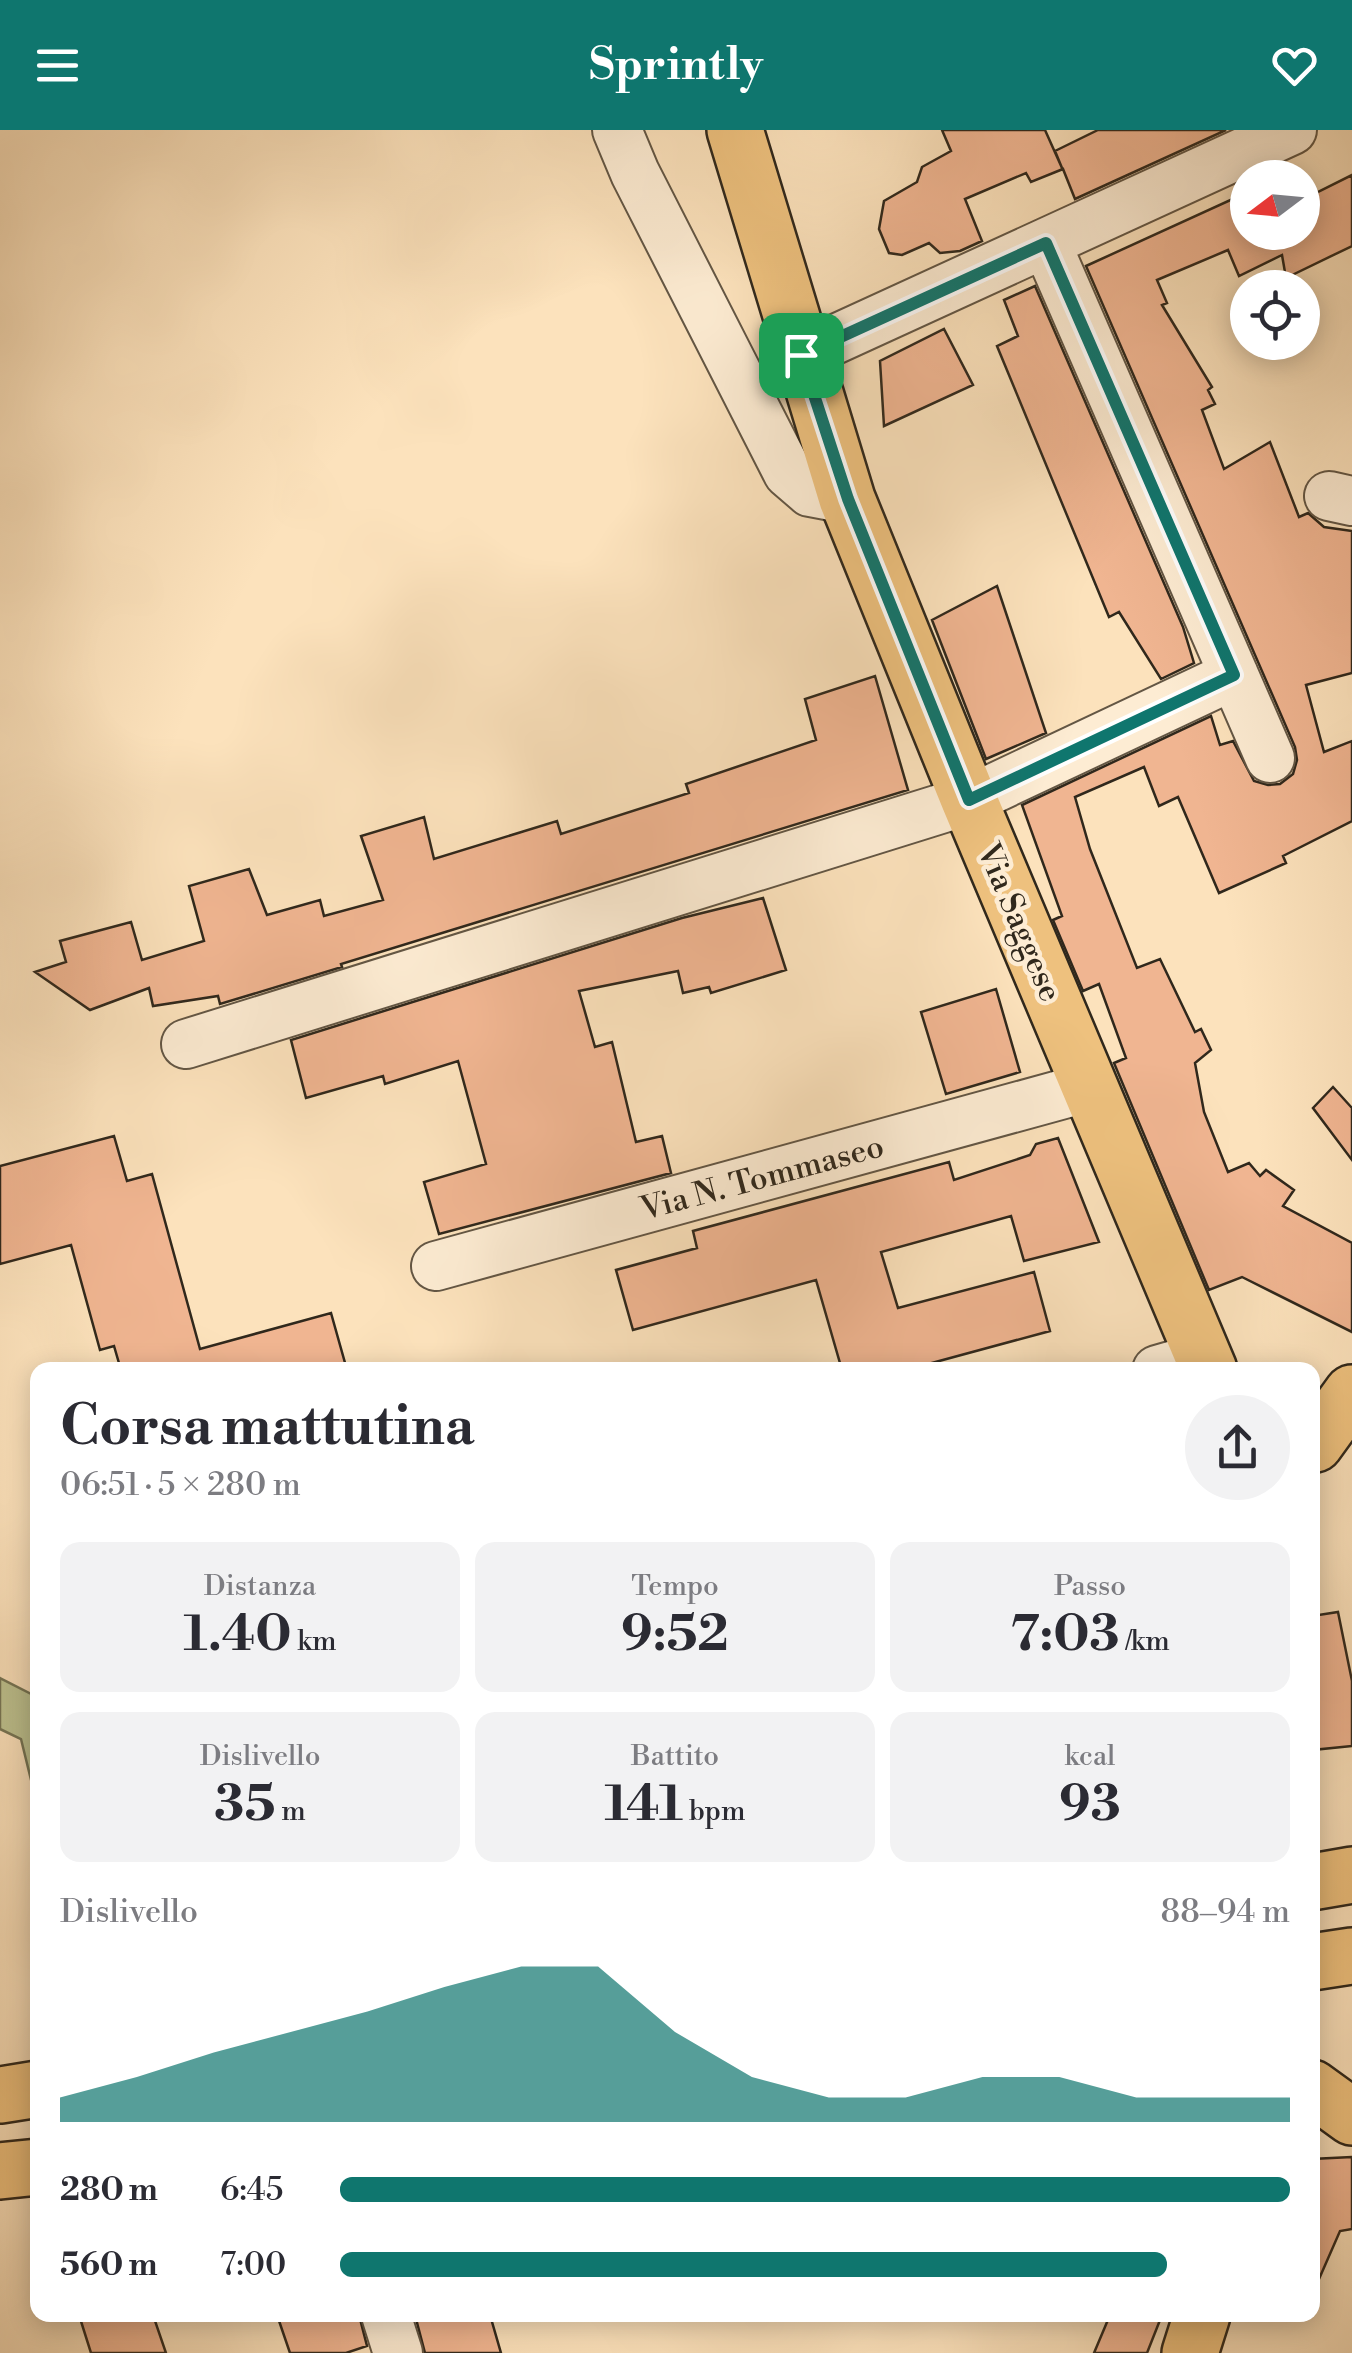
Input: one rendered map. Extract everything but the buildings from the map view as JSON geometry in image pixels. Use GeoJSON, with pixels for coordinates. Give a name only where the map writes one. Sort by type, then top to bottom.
{"type":"FeatureCollection","features":[{"type":"Feature","properties":{"kind":"main road","name":"Via Saggese"},"geometry":{"type":"LineString","coordinates":[[735,130],[848,499],[1089,1087],[1196,1362]]}},
{"type":"Feature","properties":{"kind":"main road"},"geometry":{"type":"LineString","coordinates":[[1320,1426],[1352,1368]]}},
{"type":"Feature","properties":{"kind":"main road"},"geometry":{"type":"LineString","coordinates":[[1320,1431],[1352,1393]]}},
{"type":"Feature","properties":{"kind":"main road"},"geometry":{"type":"LineString","coordinates":[[1320,1881],[1352,1876]]}},
{"type":"Feature","properties":{"kind":"main road"},"geometry":{"type":"LineString","coordinates":[[1320,1961],[1352,1956]]}},
{"type":"Feature","properties":{"kind":"main road"},"geometry":{"type":"LineString","coordinates":[[0,2095],[30,2090]]}},
{"type":"Feature","properties":{"kind":"main road"},"geometry":{"type":"LineString","coordinates":[[1320,2094],[1352,2117]]}},
{"type":"Feature","properties":{"kind":"main road"},"geometry":{"type":"LineString","coordinates":[[0,2172],[30,2167]]}},
{"type":"Feature","properties":{"kind":"main road"},"geometry":{"type":"LineString","coordinates":[[1190,2353],[1200,2322]]}},
{"type":"Feature","properties":{"kind":"street"},"geometry":{"type":"LineString","coordinates":[[617,130],[643,190],[788,473],[810,492],[848,499]]}},
{"type":"Feature","properties":{"kind":"street"},"geometry":{"type":"LineString","coordinates":[[801,355],[1292,130]]}},
{"type":"Feature","properties":{"kind":"street"},"geometry":{"type":"LineString","coordinates":[[1046,243],[1270,758]]}},
{"type":"Feature","properties":{"kind":"street"},"geometry":{"type":"LineString","coordinates":[[186,1044],[969,800],[1234,675]]}},
{"type":"Feature","properties":{"kind":"street","name":"Via N. Tommaseo"},"geometry":{"type":"LineString","coordinates":[[436,1266],[1089,1087]]}},
{"type":"Feature","properties":{"kind":"street"},"geometry":{"type":"LineString","coordinates":[[388,2322],[398,2353]]}},
{"type":"Feature","properties":{"kind":"green space"},"geometry":{"type":"Polygon","coordinates":[[[0,1678],[30,1693],[30,1776],[21,1739],[0,1729],[0,1678]]]}},
{"type":"Feature","properties":{"kind":"route"},"geometry":{"type":"LineString","coordinates":[[1046,243],[1234,675],[969,800],[848,499],[801,355],[1046,243]]}}]}
